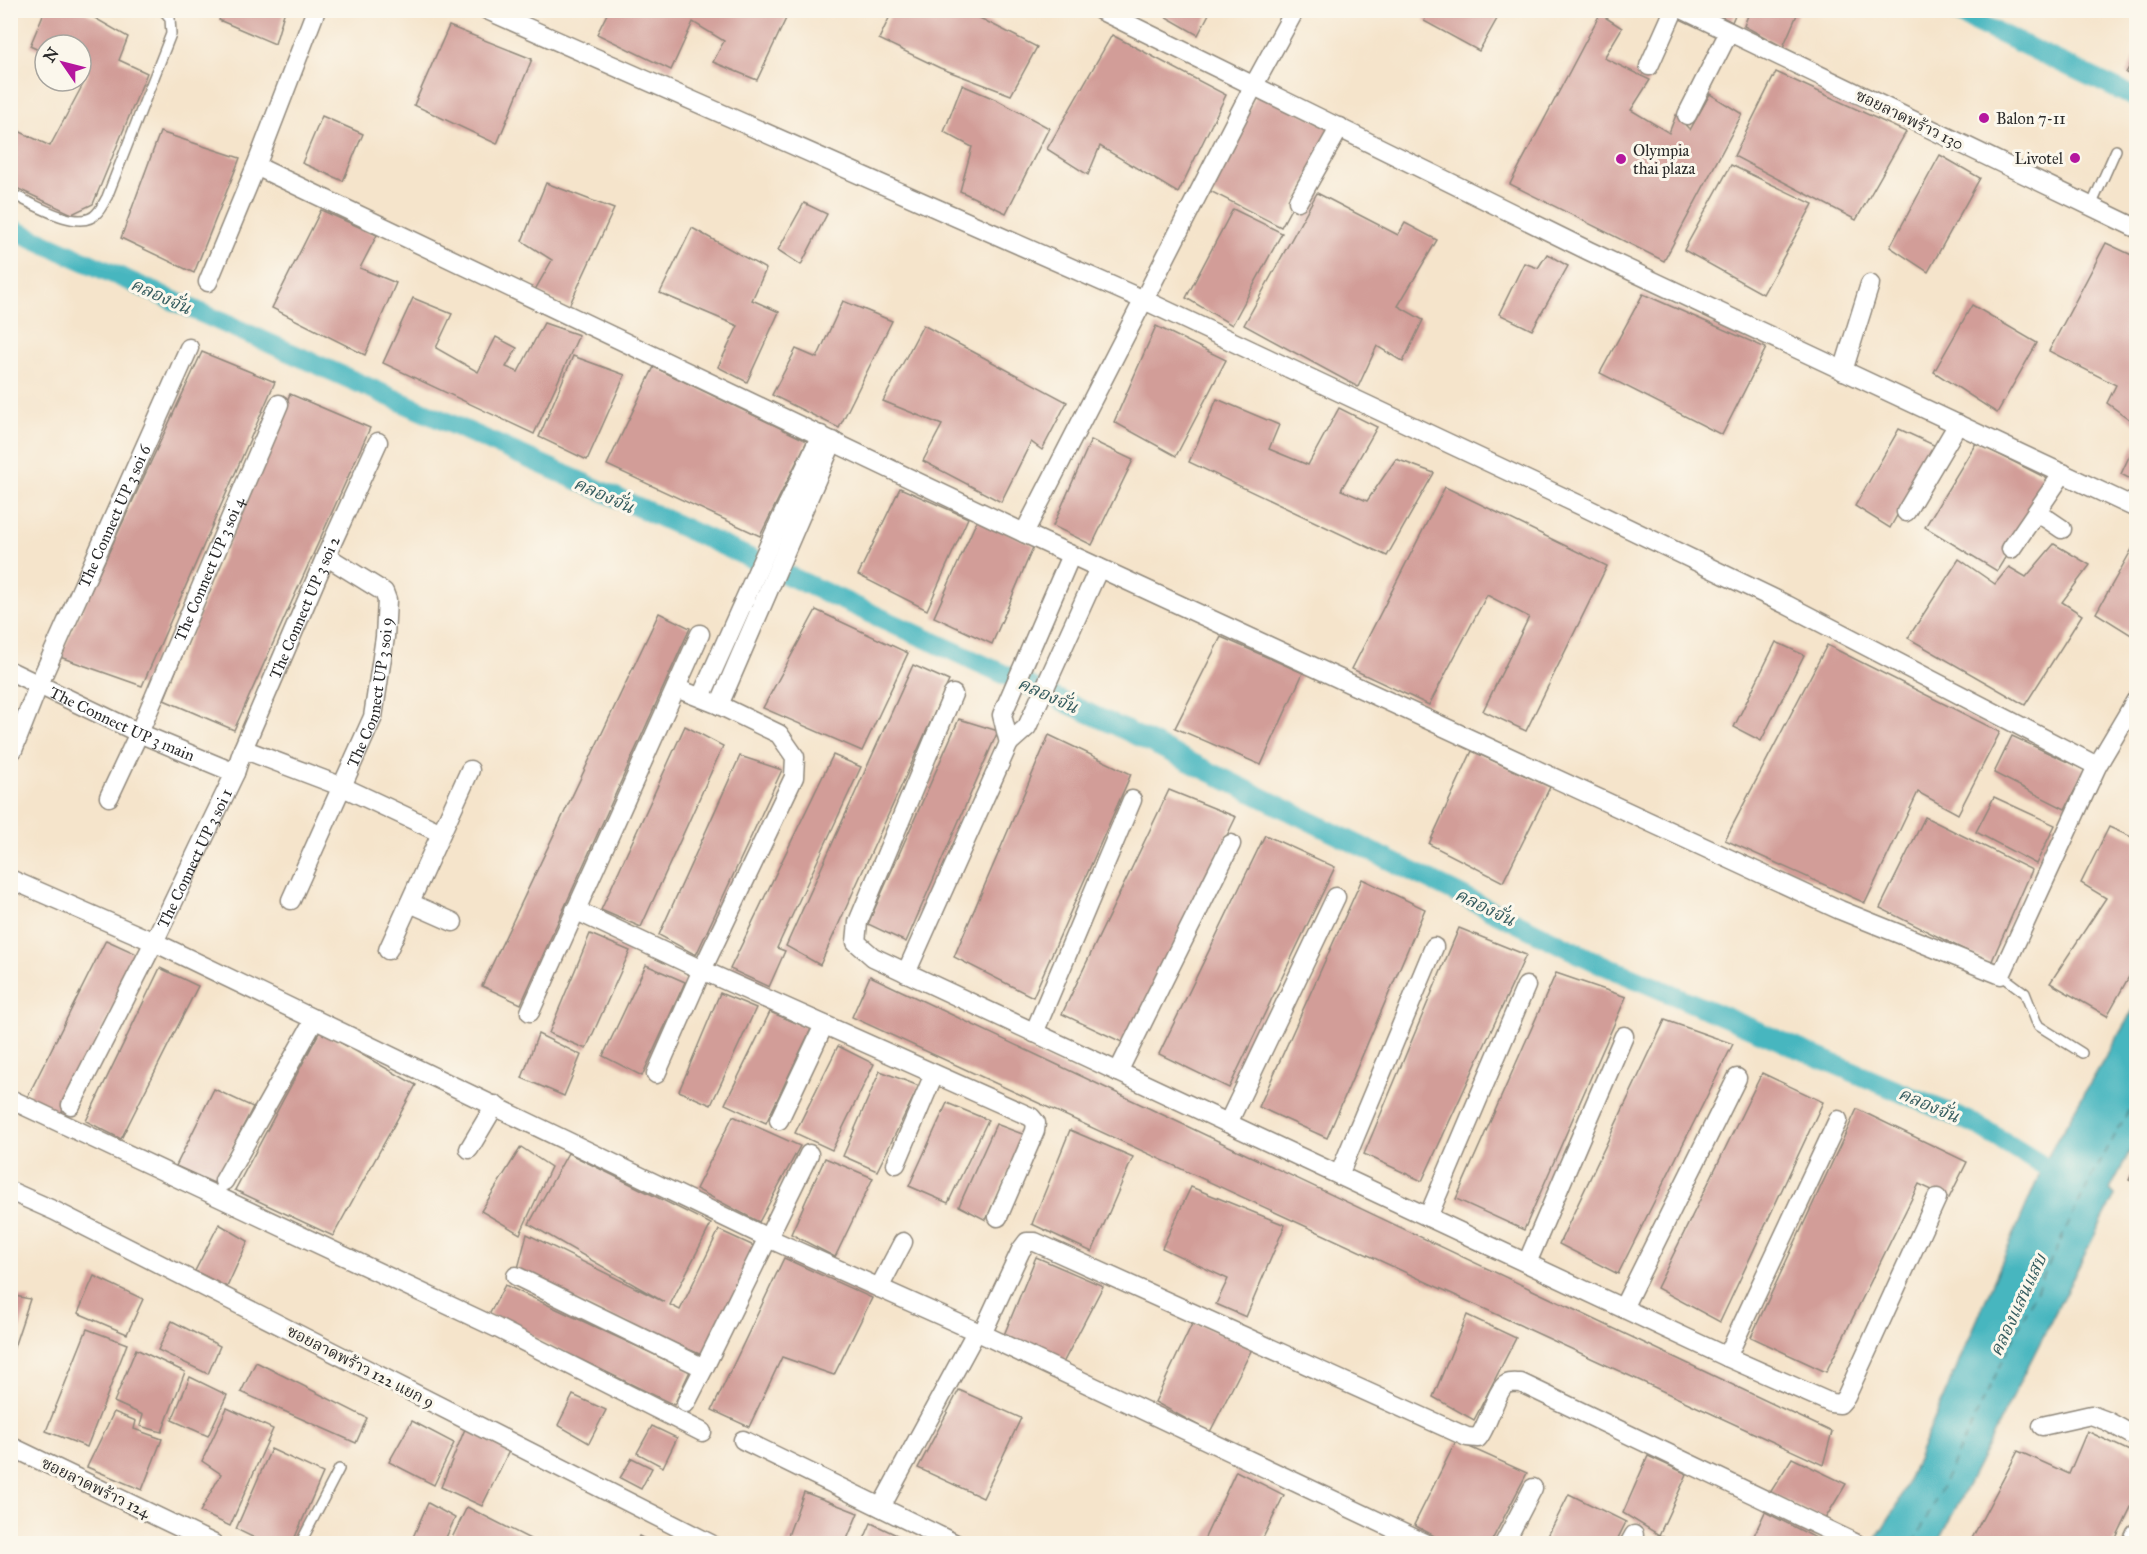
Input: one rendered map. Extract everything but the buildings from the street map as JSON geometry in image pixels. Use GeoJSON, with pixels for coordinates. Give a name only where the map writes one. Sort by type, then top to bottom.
{"type":"FeatureCollection","features":[{"type":"Feature","properties":{"kind":"street"},"geometry":{"type":"LineString","coordinates":[[208,282],[256,166],[316,10]]}},
{"type":"Feature","properties":{"kind":"street"},"geometry":{"type":"LineString","coordinates":[[487,10],[1144,300],[1787,605],[2097,766]]}},
{"type":"Feature","properties":{"kind":"street"},"geometry":{"type":"LineString","coordinates":[[1100,10],[1600,256],[2136,508]]}},
{"type":"Feature","properties":{"kind":"street"},"geometry":{"type":"LineString","coordinates":[[1024,533],[1254,85],[1295,10]]}},
{"type":"Feature","properties":{"kind":"street"},"geometry":{"type":"LineString","coordinates":[[1649,66],[1674,10]]}},
{"type":"Feature","properties":{"kind":"street","name":"ซอยลาดพร้าว 130"},"geometry":{"type":"LineString","coordinates":[[1684,10],[2136,228]]}},
{"type":"Feature","properties":{"kind":"street"},"geometry":{"type":"LineString","coordinates":[[1687,115],[1729,32]]}},
{"type":"Feature","properties":{"kind":"street"},"geometry":{"type":"LineString","coordinates":[[1298,201],[1340,127]]}},
{"type":"Feature","properties":{"kind":"street"},"geometry":{"type":"LineString","coordinates":[[256,166],[1099,568],[1840,910],[2001,975],[2097,766],[2136,700]]}},
{"type":"Feature","properties":{"kind":"street"},"geometry":{"type":"LineString","coordinates":[[1843,371],[1870,284]]}},
{"type":"Feature","properties":{"kind":"street","name":"The Connect UP 3 soi 6"},"geometry":{"type":"LineString","coordinates":[[13,750],[39,684],[189,348]]}},
{"type":"Feature","properties":{"kind":"street","name":"The Connect UP 3 soi 4"},"geometry":{"type":"LineString","coordinates":[[109,797],[139,733],[279,404]]}},
{"type":"Feature","properties":{"kind":"street"},"geometry":{"type":"LineString","coordinates":[[1906,512],[1958,424]]}},
{"type":"Feature","properties":{"kind":"street"},"geometry":{"type":"LineString","coordinates":[[701,697],[760,587],[827,438]]}},
{"type":"Feature","properties":{"kind":"street","name":"The Connect UP 3 soi 2"},"geometry":{"type":"LineString","coordinates":[[235,773],[243,749],[326,556],[378,442]]}},
{"type":"Feature","properties":{"kind":"street"},"geometry":{"type":"LineString","coordinates":[[2010,549],[2063,474]]}},
{"type":"Feature","properties":{"kind":"street"},"geometry":{"type":"LineString","coordinates":[[2037,512],[2062,529]]}},
{"type":"Feature","properties":{"kind":"street"},"geometry":{"type":"LineString","coordinates":[[1009,743],[1002,715],[1071,555]]}},
{"type":"Feature","properties":{"kind":"street","name":"The Connect UP 3 soi 9"},"geometry":{"type":"LineString","coordinates":[[291,900],[373,717],[385,637],[387,600],[384,592],[326,556]]}},
{"type":"Feature","properties":{"kind":"street"},"geometry":{"type":"LineString","coordinates":[[906,973],[1009,743],[1027,727],[1099,568]]}},
{"type":"Feature","properties":{"kind":"street"},"geometry":{"type":"LineString","coordinates":[[719,705],[760,587]]}},
{"type":"Feature","properties":{"kind":"street"},"geometry":{"type":"LineString","coordinates":[[530,1012],[700,634]]}},
{"type":"Feature","properties":{"kind":"street","name":"The Connect UP 3 main"},"geometry":{"type":"LineString","coordinates":[[10,671],[139,733],[235,773]]}},
{"type":"Feature","properties":{"kind":"street"},"geometry":{"type":"LineString","coordinates":[[656,1074],[702,970],[795,777],[795,757],[779,734],[719,705],[676,688]]}},
{"type":"Feature","properties":{"kind":"street"},"geometry":{"type":"LineString","coordinates":[[953,693],[858,922],[856,942],[873,957],[1831,1403],[1840,1404],[1846,1397],[1936,1198]]}},
{"type":"Feature","properties":{"kind":"street"},"geometry":{"type":"LineString","coordinates":[[243,749],[343,787],[441,833]]}},
{"type":"Feature","properties":{"kind":"street"},"geometry":{"type":"LineString","coordinates":[[388,950],[470,770]]}},
{"type":"Feature","properties":{"kind":"street","name":"The Connect UP 3 soi 1"},"geometry":{"type":"LineString","coordinates":[[71,1105],[154,942],[235,773]]}},
{"type":"Feature","properties":{"kind":"street"},"geometry":{"type":"LineString","coordinates":[[1034,1033],[1132,800]]}},
{"type":"Feature","properties":{"kind":"street"},"geometry":{"type":"LineString","coordinates":[[1118,1072],[1231,844]]}},
{"type":"Feature","properties":{"kind":"street"},"geometry":{"type":"LineString","coordinates":[[10,879],[154,942],[768,1238],[979,1333],[1426,1544]]}},
{"type":"Feature","properties":{"kind":"street"},"geometry":{"type":"LineString","coordinates":[[1228,1123],[1336,897]]}},
{"type":"Feature","properties":{"kind":"street"},"geometry":{"type":"LineString","coordinates":[[410,903],[453,922]]}},
{"type":"Feature","properties":{"kind":"street"},"geometry":{"type":"LineString","coordinates":[[575,910],[702,970],[1031,1117],[1036,1124],[1035,1131],[998,1217]]}},
{"type":"Feature","properties":{"kind":"street"},"geometry":{"type":"LineString","coordinates":[[1339,1175],[1434,947]]}},
{"type":"Feature","properties":{"kind":"street"},"geometry":{"type":"LineString","coordinates":[[1428,1217],[1526,986]]}},
{"type":"Feature","properties":{"kind":"street"},"geometry":{"type":"LineString","coordinates":[[224,1181],[315,1019]]}},
{"type":"Feature","properties":{"kind":"street"},"geometry":{"type":"LineString","coordinates":[[779,1120],[824,1025]]}},
{"type":"Feature","properties":{"kind":"street"},"geometry":{"type":"LineString","coordinates":[[1527,1263],[1624,1036]]}},
{"type":"Feature","properties":{"kind":"street"},"geometry":{"type":"LineString","coordinates":[[896,1164],[934,1074]]}},
{"type":"Feature","properties":{"kind":"street"},"geometry":{"type":"LineString","coordinates":[[1623,1308],[1737,1078]]}},
{"type":"Feature","properties":{"kind":"street"},"geometry":{"type":"LineString","coordinates":[[10,1099],[497,1328],[702,1432]]}},
{"type":"Feature","properties":{"kind":"street"},"geometry":{"type":"LineString","coordinates":[[469,1149],[495,1105]]}},
{"type":"Feature","properties":{"kind":"street"},"geometry":{"type":"LineString","coordinates":[[1727,1356],[1838,1120]]}},
{"type":"Feature","properties":{"kind":"street"},"geometry":{"type":"LineString","coordinates":[[686,1403],[809,1154]]}},
{"type":"Feature","properties":{"kind":"street","name":"ซอยลาดพร้าว 122 แยก 9"},"geometry":{"type":"LineString","coordinates":[[10,1191],[55,1211],[711,1544]]}},
{"type":"Feature","properties":{"kind":"street"},"geometry":{"type":"LineString","coordinates":[[879,1288],[903,1242]]}},
{"type":"Feature","properties":{"kind":"street"},"geometry":{"type":"LineString","coordinates":[[881,1507],[979,1333],[1021,1250],[1027,1242],[1035,1242],[1467,1437],[1478,1438],[1486,1430],[1501,1388],[1509,1382],[1521,1383],[1857,1544]]}},
{"type":"Feature","properties":{"kind":"street"},"geometry":{"type":"LineString","coordinates":[[516,1276],[704,1368]]}},
{"type":"Feature","properties":{"kind":"street"},"geometry":{"type":"LineString","coordinates":[[2042,1426],[2091,1415],[2136,1437]]}},
{"type":"Feature","properties":{"kind":"street"},"geometry":{"type":"LineString","coordinates":[[742,1440],[956,1544]]}},
{"type":"Feature","properties":{"kind":"street","name":"ซอยลาดพร้าว 124"},"geometry":{"type":"LineString","coordinates":[[11,1447],[214,1544]]}},
{"type":"Feature","properties":{"kind":"street"},"geometry":{"type":"LineString","coordinates":[[1504,1544],[1533,1488]]}},
{"type":"Feature","properties":{"kind":"street"},"geometry":{"type":"LineString","coordinates":[[2131,1544],[2136,1533]]}},
{"type":"Feature","properties":{"kind":"lane"},"geometry":{"type":"LineString","coordinates":[[10,193],[64,218],[82,221],[96,215],[107,197],[171,34],[170,18],[163,10]]}},
{"type":"Feature","properties":{"kind":"lane"},"geometry":{"type":"LineString","coordinates":[[2091,206],[2116,150]]}},
{"type":"Feature","properties":{"kind":"lane"},"geometry":{"type":"LineString","coordinates":[[2001,975],[2025,993],[2040,1026],[2082,1053]]}},
{"type":"Feature","properties":{"kind":"lane"},"geometry":{"type":"LineString","coordinates":[[300,1544],[339,1470]]}},
{"type":"Feature","properties":{"kind":"water","name":"คลองแสนแสบ"},"geometry":{"type":"Polygon","coordinates":[[[2136,1005],[2136,1139],[2110,1190],[2115,1195],[1938,1543],[1873,1543],[1897,1506],[2048,1155],[2136,1005]]]}},
{"type":"Feature","properties":{"kind":"waterway"},"geometry":{"type":"LineString","coordinates":[[1950,10],[2136,98]]}},
{"type":"Feature","properties":{"kind":"waterway","name":"คลองจั่น"},"geometry":{"type":"LineString","coordinates":[[10,228],[658,516],[1119,727],[1594,961],[1977,1125],[2066,1180]]}},
{"type":"Feature","properties":{"kind":"ferry route"},"geometry":{"type":"LineString","coordinates":[[1914,1544],[2084,1192],[2136,1097]]}},
{"type":"Feature","properties":{"kind":"place","name":"Balon 7-11"},"geometry":{"type":"Point","coordinates":[1984,118]}},
{"type":"Feature","properties":{"kind":"place","name":"Livotel"},"geometry":{"type":"Point","coordinates":[2075,158]}},
{"type":"Feature","properties":{"kind":"place","name":"Olympia thai plaza"},"geometry":{"type":"Point","coordinates":[1621,159]}}]}
